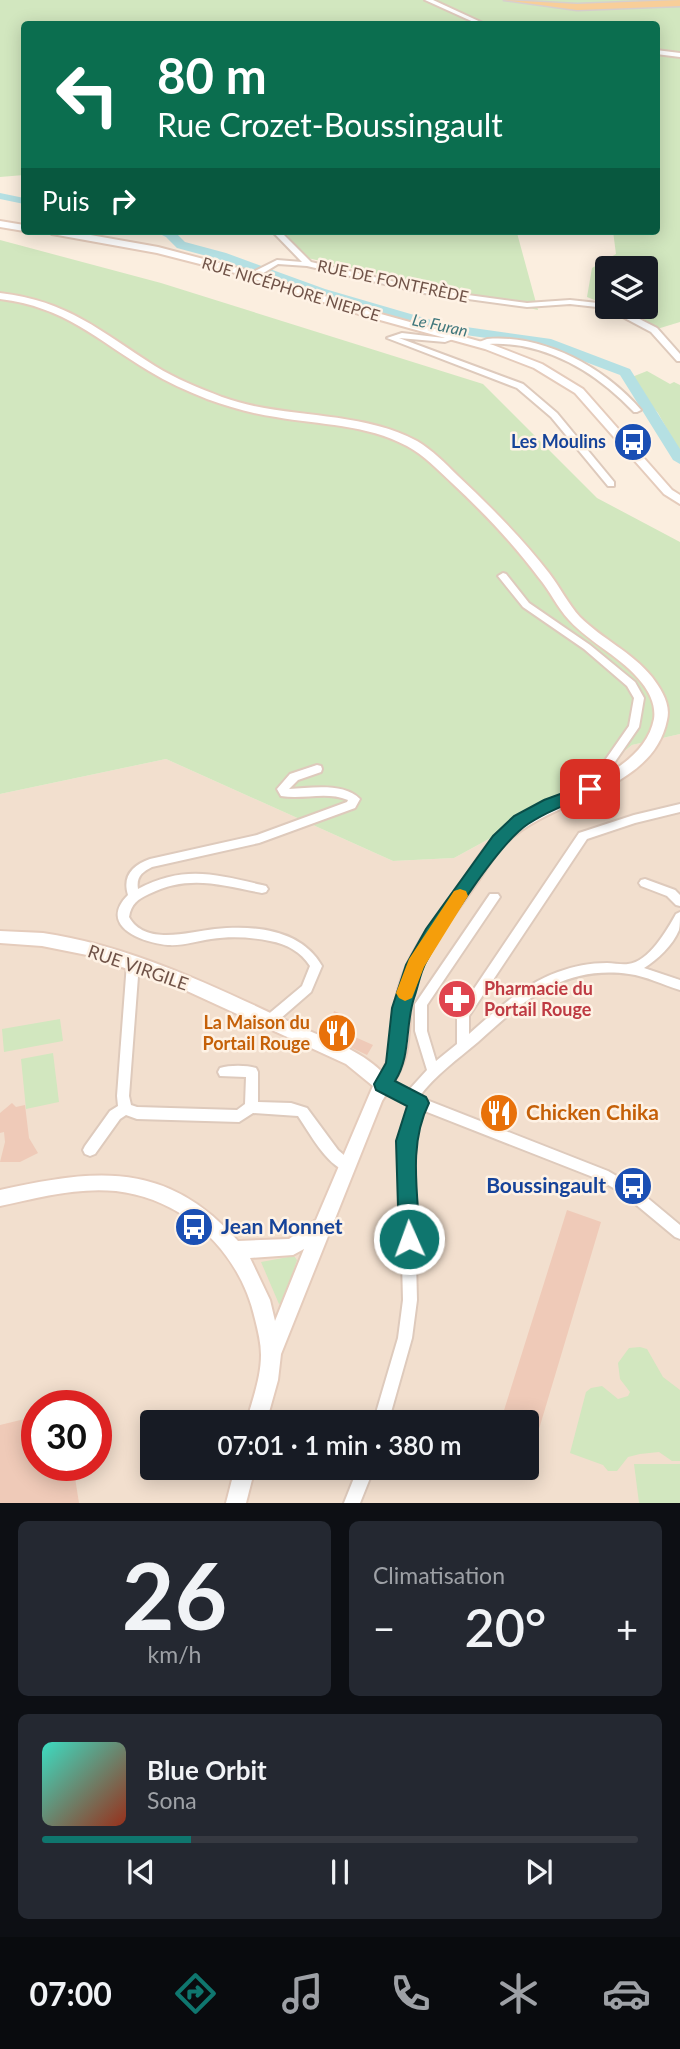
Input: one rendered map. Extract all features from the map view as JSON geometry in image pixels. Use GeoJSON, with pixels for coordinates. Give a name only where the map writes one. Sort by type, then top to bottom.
{"type":"FeatureCollection","features":[{"type":"Feature","properties":{"kind":"main road"},"geometry":{"type":"LineString","coordinates":[[508,0],[577,7],[680,3]]}},
{"type":"Feature","properties":{"kind":"main road"},"geometry":{"type":"LineString","coordinates":[[0,224],[21,228]]}},
{"type":"Feature","properties":{"kind":"main road","name":"RUE NICÉPHORE NIEPCE"},"geometry":{"type":"LineString","coordinates":[[76,235],[136,245],[255,274],[344,306],[478,344],[538,366],[579,391],[668,492],[680,500]]}},
{"type":"Feature","properties":{"kind":"main road"},"geometry":{"type":"LineString","coordinates":[[0,296],[35,301],[72,315],[157,371],[211,396],[270,414],[369,427],[393,434],[416,446],[434,459],[494,517],[543,574],[574,618],[644,676],[655,690],[661,706],[661,720],[645,751],[626,771],[590,789],[550,804],[520,821],[499,840],[446,915],[415,965],[402,1008],[394,1068],[374,1098],[323,1222],[271,1354],[259,1410]]}},
{"type":"Feature","properties":{"kind":"main road","name":"RUE VIRGILE"},"geometry":{"type":"LineString","coordinates":[[0,937],[69,945],[133,963],[352,1059],[383,1084]]}},
{"type":"Feature","properties":{"kind":"main road"},"geometry":{"type":"LineString","coordinates":[[0,1198],[82,1183],[116,1183],[148,1190],[187,1206],[214,1227],[236,1250],[261,1301],[271,1354]]}},
{"type":"Feature","properties":{"kind":"main road"},"geometry":{"type":"LineString","coordinates":[[236,1250],[293,1247],[308,1238],[323,1222]]}},
{"type":"Feature","properties":{"kind":"main road"},"geometry":{"type":"LineString","coordinates":[[236,1503],[242,1480]]}},
{"type":"Feature","properties":{"kind":"street"},"geometry":{"type":"LineString","coordinates":[[428,0],[475,21]]}},
{"type":"Feature","properties":{"kind":"street"},"geometry":{"type":"LineString","coordinates":[[660,52],[680,55]]}},
{"type":"Feature","properties":{"kind":"street","name":"RUE DE FONTFRÈDE"},"geometry":{"type":"LineString","coordinates":[[280,235],[308,264],[424,291],[527,305],[570,302],[595,305]]}},
{"type":"Feature","properties":{"kind":"street"},"geometry":{"type":"LineString","coordinates":[[255,274],[277,262],[308,264]]}},
{"type":"Feature","properties":{"kind":"street","name":"RUE DE FONTFRÈDE"},"geometry":{"type":"LineString","coordinates":[[633,319],[654,330],[680,359]]}},
{"type":"Feature","properties":{"kind":"street"},"geometry":{"type":"LineString","coordinates":[[450,337],[445,340],[402,335],[391,338],[520,386],[554,415],[611,484]]}},
{"type":"Feature","properties":{"kind":"street"},"geometry":{"type":"LineString","coordinates":[[478,344],[486,341],[508,342],[570,356],[599,373],[637,410]]}},
{"type":"Feature","properties":{"kind":"street"},"geometry":{"type":"LineString","coordinates":[[503,576],[526,605],[593,652],[631,684],[639,698],[634,727],[590,789]]}},
{"type":"Feature","properties":{"kind":"street"},"geometry":{"type":"LineString","coordinates":[[262,889],[186,876],[169,879],[134,896],[131,888],[132,876],[140,867],[150,863],[260,839],[351,805],[355,800],[348,795],[285,793],[282,789],[294,777],[317,769]]}},
{"type":"Feature","properties":{"kind":"street"},"geometry":{"type":"LineString","coordinates":[[463,1047],[463,1014],[583,836],[634,819],[680,808]]}},
{"type":"Feature","properties":{"kind":"street"},"geometry":{"type":"LineString","coordinates":[[645,883],[671,893],[680,902]]}},
{"type":"Feature","properties":{"kind":"street","name":"RUE VIRGILE"},"geometry":{"type":"LineString","coordinates":[[134,896],[123,910],[124,920],[130,928],[146,936],[175,940],[215,934],[261,935],[289,941],[313,958],[316,966],[307,989],[269,1021]]}},
{"type":"Feature","properties":{"kind":"street"},"geometry":{"type":"LineString","coordinates":[[433,1071],[421,1031],[421,1004],[494,897]]}},
{"type":"Feature","properties":{"kind":"street"},"geometry":{"type":"LineString","coordinates":[[628,970],[642,965],[658,949],[680,917]]}},
{"type":"Feature","properties":{"kind":"street"},"geometry":{"type":"LineString","coordinates":[[125,1109],[123,1096],[133,963]]}},
{"type":"Feature","properties":{"kind":"street"},"geometry":{"type":"LineString","coordinates":[[384,1410],[405,1338],[410,1300],[406,1141],[414,1100],[433,1071],[519,996],[552,979],[587,970],[628,970],[680,985]]}},
{"type":"Feature","properties":{"kind":"street"},"geometry":{"type":"LineString","coordinates":[[224,1072],[252,1072],[251,1107]]}},
{"type":"Feature","properties":{"kind":"street"},"geometry":{"type":"LineString","coordinates":[[383,1084],[414,1100],[603,1175],[627,1189],[680,1233]]}},
{"type":"Feature","properties":{"kind":"street"},"geometry":{"type":"LineString","coordinates":[[90,1150],[115,1115],[125,1109],[137,1113],[239,1116],[251,1107],[291,1109],[302,1112],[333,1154],[347,1166]]}},
{"type":"Feature","properties":{"kind":"street"},"geometry":{"type":"LineString","coordinates":[[352,1503],[361,1480]]}},
{"type":"Feature","properties":{"kind":"shaded area"},"geometry":{"type":"Polygon","coordinates":[[[680,734],[680,1503],[0,1503],[0,794],[166,759],[393,861],[454,858],[573,793],[632,745],[680,734]]]}},
{"type":"Feature","properties":{"kind":"green space"},"geometry":{"type":"Polygon","coordinates":[[[0,0],[680,0],[680,322],[657,329],[637,319],[658,319],[658,256],[613,256],[616,254],[614,235],[660,235],[660,21],[21,21],[21,175],[0,177],[0,0]]]}},
{"type":"Feature","properties":{"kind":"green space"},"geometry":{"type":"Polygon","coordinates":[[[287,235],[518,235],[538,310],[303,257],[287,235]]]}},
{"type":"Feature","properties":{"kind":"green space"},"geometry":{"type":"Polygon","coordinates":[[[0,240],[161,283],[483,384],[597,498],[680,542],[680,734],[632,745],[573,793],[454,858],[393,861],[166,759],[0,794],[0,240]]]}},
{"type":"Feature","properties":{"kind":"green space"},"geometry":{"type":"Polygon","coordinates":[[[595,266],[595,300],[587,297],[592,268],[595,266]]]}},
{"type":"Feature","properties":{"kind":"green space"},"geometry":{"type":"Polygon","coordinates":[[[647,371],[670,384],[674,382],[680,385],[680,452],[658,413],[643,396],[632,377],[647,371]]]}},
{"type":"Feature","properties":{"kind":"green space"},"geometry":{"type":"Polygon","coordinates":[[[60,1019],[63,1041],[4,1052],[2,1029],[60,1019]]]}},
{"type":"Feature","properties":{"kind":"green space"},"geometry":{"type":"Polygon","coordinates":[[[53,1053],[59,1102],[26,1109],[21,1059],[53,1053]]]}},
{"type":"Feature","properties":{"kind":"green space"},"geometry":{"type":"Polygon","coordinates":[[[294,1256],[297,1260],[283,1302],[279,1304],[261,1262],[294,1256]]]}},
{"type":"Feature","properties":{"kind":"green space"},"geometry":{"type":"Polygon","coordinates":[[[629,1348],[647,1349],[663,1377],[680,1390],[680,1461],[672,1461],[659,1452],[640,1454],[628,1457],[617,1471],[608,1471],[603,1465],[570,1453],[586,1392],[602,1386],[618,1399],[628,1396],[630,1392],[620,1379],[618,1363],[629,1348]]]}},
{"type":"Feature","properties":{"kind":"green space"},"geometry":{"type":"Polygon","coordinates":[[[634,1464],[680,1464],[680,1503],[639,1503],[634,1464]]]}},
{"type":"Feature","properties":{"kind":"building","name":"La Maison du Portail Rouge"},"geometry":{"type":"Polygon","coordinates":[[[334,1011],[344,1015],[337,1029],[373,1045],[367,1055],[327,1036],[334,1011]]]}},
{"type":"Feature","properties":{"kind":"building"},"geometry":{"type":"Polygon","coordinates":[[[12,1103],[16,1107],[25,1105],[29,1138],[38,1153],[20,1162],[0,1162],[5,1142],[4,1132],[0,1133],[0,1113],[12,1103]]]}},
{"type":"Feature","properties":{"kind":"building"},"geometry":{"type":"Polygon","coordinates":[[[567,1210],[601,1222],[539,1429],[539,1410],[504,1410],[567,1210]]]}},
{"type":"Feature","properties":{"kind":"building"},"geometry":{"type":"Polygon","coordinates":[[[21,1420],[21,1481],[76,1481],[79,1503],[0,1503],[0,1425],[21,1420]]]}},
{"type":"Feature","properties":{"kind":"waterway","name":"Le Furan"},"geometry":{"type":"LineString","coordinates":[[0,196],[21,200]]}},
{"type":"Feature","properties":{"kind":"waterway","name":"Le Furan"},"geometry":{"type":"LineString","coordinates":[[171,235],[181,245],[222,256],[321,292],[444,328],[546,342],[625,372],[680,460]]}},
{"type":"Feature","properties":{"kind":"slow traffic"},"geometry":{"type":"LineString","coordinates":[[405,993],[415,965],[460,896]]}},
{"type":"Feature","properties":{"kind":"place","name":"Les Moulins"},"geometry":{"type":"Point","coordinates":[633,442]}},
{"type":"Feature","properties":{"kind":"place","name":"Pharmacie du Portail Rouge"},"geometry":{"type":"Point","coordinates":[457,999]}},
{"type":"Feature","properties":{"kind":"place","name":"La Maison du Portail Rouge"},"geometry":{"type":"Point","coordinates":[337,1033]}},
{"type":"Feature","properties":{"kind":"place","name":"Chicken Chika"},"geometry":{"type":"Point","coordinates":[499,1113]}},
{"type":"Feature","properties":{"kind":"place","name":"Boussingault"},"geometry":{"type":"Point","coordinates":[633,1186]}},
{"type":"Feature","properties":{"kind":"place","name":"Jean Monnet"},"geometry":{"type":"Point","coordinates":[194,1227]}},
{"type":"Feature","properties":{"kind":"route"},"geometry":{"type":"LineString","coordinates":[[409,1239],[406,1141],[411,1118],[419,1103],[383,1084],[395,1065],[402,1008],[415,965],[433,934],[499,840],[520,821],[550,804],[590,789]]}}]}
